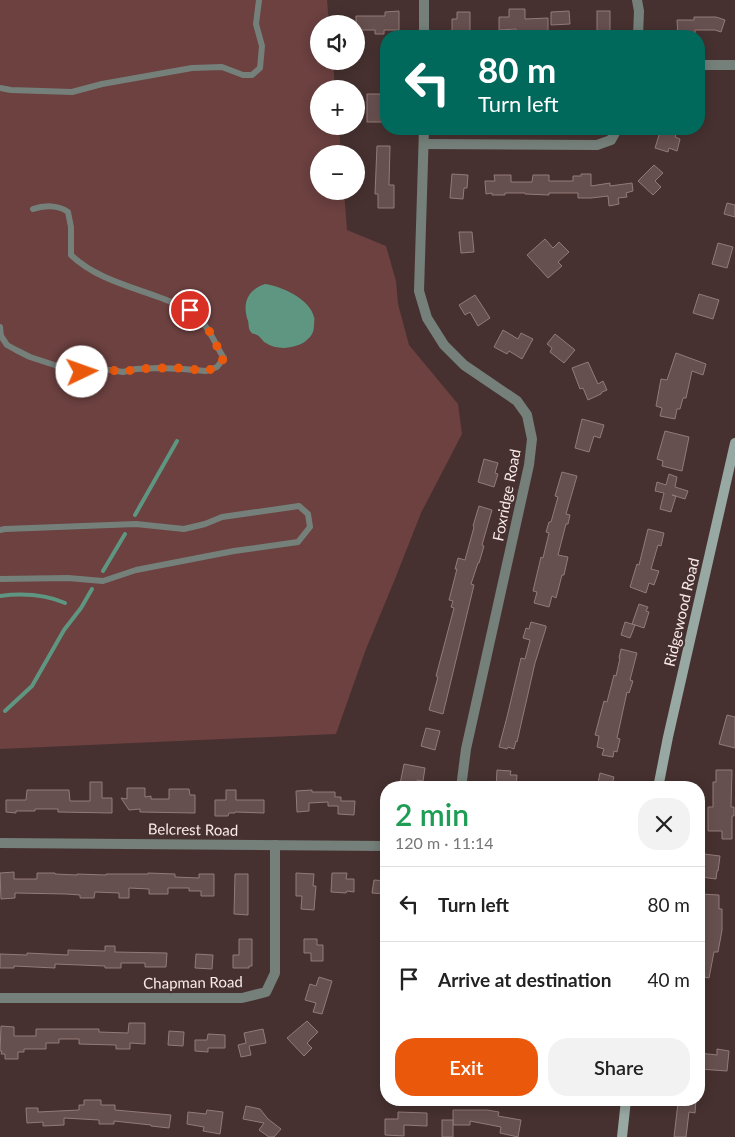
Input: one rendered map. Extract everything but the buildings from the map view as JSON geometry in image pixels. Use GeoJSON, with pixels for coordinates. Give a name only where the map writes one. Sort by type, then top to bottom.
{"type":"FeatureCollection","features":[{"type":"Feature","properties":{"kind":"main road","name":"Ridgewood Road"},"geometry":{"type":"LineString","coordinates":[[659,781],[735,443]]}},
{"type":"Feature","properties":{"kind":"main road"},"geometry":{"type":"LineString","coordinates":[[622,1137],[625,1106]]}},
{"type":"Feature","properties":{"kind":"street"},"geometry":{"type":"LineString","coordinates":[[424,0],[424,30]]}},
{"type":"Feature","properties":{"kind":"street"},"geometry":{"type":"LineString","coordinates":[[637,0],[639,11],[638,30]]}},
{"type":"Feature","properties":{"kind":"street"},"geometry":{"type":"LineString","coordinates":[[705,65],[735,64]]}},
{"type":"Feature","properties":{"kind":"street","name":"Foxridge Road"},"geometry":{"type":"LineString","coordinates":[[424,135],[420,292],[427,318],[444,345],[464,365],[517,401],[527,415],[532,439],[529,465],[466,749],[462,781]]}},
{"type":"Feature","properties":{"kind":"street"},"geometry":{"type":"LineString","coordinates":[[424,144],[597,145],[611,140],[614,135]]}},
{"type":"Feature","properties":{"kind":"street","name":"Belcrest Road"},"geometry":{"type":"LineString","coordinates":[[0,843],[380,846]]}},
{"type":"Feature","properties":{"kind":"street","name":"Chapman Road"},"geometry":{"type":"LineString","coordinates":[[0,998],[242,998],[266,992],[275,973],[275,845]]}},
{"type":"Feature","properties":{"kind":"lane"},"geometry":{"type":"LineString","coordinates":[[0,88],[72,92],[102,84],[192,68],[222,67],[243,75],[252,76],[260,68],[262,46],[256,24],[259,0]]}},
{"type":"Feature","properties":{"kind":"lane"},"geometry":{"type":"LineString","coordinates":[[0,327],[1,336],[8,345],[16,350],[30,357],[76,372],[111,370],[123,372],[136,369],[159,368],[183,368],[206,371],[217,367],[224,358],[214,343],[211,333],[190,310],[109,278],[88,268],[75,259],[71,254],[71,227],[68,212],[64,209],[52,207],[33,209]]}},
{"type":"Feature","properties":{"kind":"lane"},"geometry":{"type":"LineString","coordinates":[[0,530],[136,524],[184,528],[205,524],[222,517],[299,506],[308,514],[310,527],[298,542],[234,551],[136,570],[103,581],[68,578],[0,579]]}},
{"type":"Feature","properties":{"kind":"shaded area"},"geometry":{"type":"Polygon","coordinates":[[[0,0],[327,0],[328,15],[310,15],[310,70],[334,70],[334,80],[310,80],[310,135],[340,135],[340,145],[310,145],[310,200],[345,200],[347,230],[386,246],[396,281],[398,304],[409,345],[458,404],[462,434],[421,513],[366,649],[336,734],[0,749],[0,0]]]}},
{"type":"Feature","properties":{"kind":"shaded area"},"geometry":{"type":"Polygon","coordinates":[[[265,284],[279,287],[294,294],[311,310],[314,319],[313,331],[310,337],[303,343],[289,347],[274,347],[250,331],[246,315],[246,303],[254,290],[265,284]]]}},
{"type":"Feature","properties":{"kind":"waterway"},"geometry":{"type":"LineString","coordinates":[[135,515],[177,441]]}},
{"type":"Feature","properties":{"kind":"waterway"},"geometry":{"type":"LineString","coordinates":[[103,571],[125,534]]}},
{"type":"Feature","properties":{"kind":"waterway"},"geometry":{"type":"LineString","coordinates":[[5,711],[32,686],[64,630],[81,608],[92,589]]}},
{"type":"Feature","properties":{"kind":"waterway"},"geometry":{"type":"LineString","coordinates":[[0,596],[33,595],[65,603]]}},
{"type":"Feature","properties":{"kind":"route"},"geometry":{"type":"LineString","coordinates":[[82,372],[91,370],[123,372],[136,369],[159,368],[183,368],[206,371],[217,367],[224,358],[214,343],[211,333],[190,310]]}}]}
